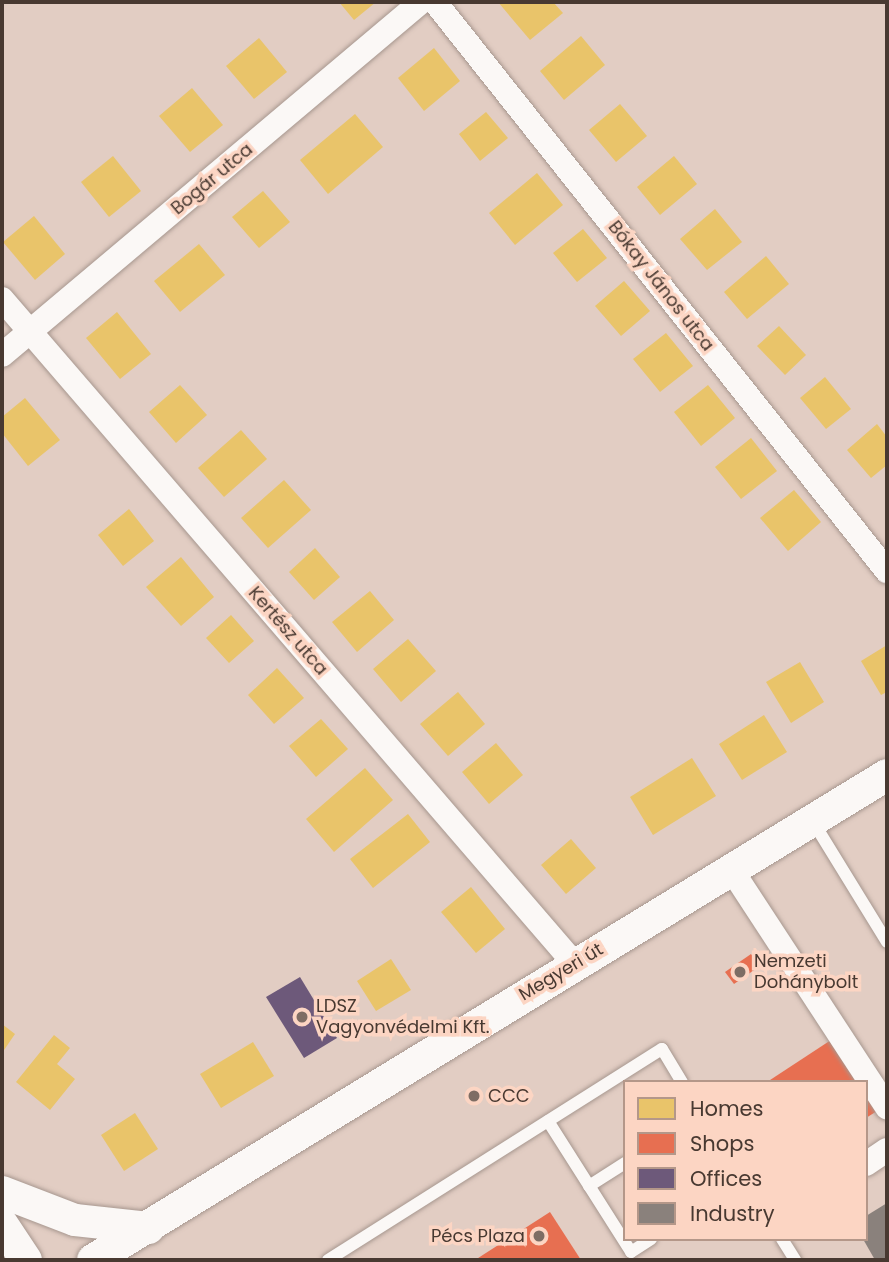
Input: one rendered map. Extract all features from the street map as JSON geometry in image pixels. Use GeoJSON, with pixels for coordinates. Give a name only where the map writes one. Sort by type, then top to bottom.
{"type":"FeatureCollection","features":[{"type":"Feature","properties":{"kind":"street","name":"Bogár utca"},"geometry":{"type":"LineString","coordinates":[[2,355],[421,2]]}},
{"type":"Feature","properties":{"kind":"street","name":"Bókay János utca"},"geometry":{"type":"LineString","coordinates":[[435,2],[887,571]]}},
{"type":"Feature","properties":{"kind":"street","name":"Kertész utca"},"geometry":{"type":"LineString","coordinates":[[2,299],[573,963]]}},
{"type":"Feature","properties":{"kind":"street","name":"Megyeri út"},"geometry":{"type":"LineString","coordinates":[[93,1260],[149,1228],[573,963],[887,775]]}},
{"type":"Feature","properties":{"kind":"street"},"geometry":{"type":"LineString","coordinates":[[731,869],[887,1107]]}},
{"type":"Feature","properties":{"kind":"street"},"geometry":{"type":"LineString","coordinates":[[868,1163],[887,1150]]}},
{"type":"Feature","properties":{"kind":"street"},"geometry":{"type":"LineString","coordinates":[[2,1192],[75,1220],[149,1228],[138,1260]]}},
{"type":"Feature","properties":{"kind":"street"},"geometry":{"type":"LineString","coordinates":[[2,1224],[26,1260]]}},
{"type":"Feature","properties":{"kind":"lane"},"geometry":{"type":"LineString","coordinates":[[812,820],[887,942]]}},
{"type":"Feature","properties":{"kind":"lane"},"geometry":{"type":"LineString","coordinates":[[328,1260],[662,1049],[681,1080]]}},
{"type":"Feature","properties":{"kind":"lane"},"geometry":{"type":"LineString","coordinates":[[548,1121],[623,1239]]}},
{"type":"Feature","properties":{"kind":"lane"},"geometry":{"type":"LineString","coordinates":[[589,1186],[623,1164]]}},
{"type":"Feature","properties":{"kind":"lane"},"geometry":{"type":"LineString","coordinates":[[624,1241],[631,1252],[648,1241]]}},
{"type":"Feature","properties":{"kind":"lane"},"geometry":{"type":"LineString","coordinates":[[783,1241],[795,1260]]}},
{"type":"Feature","properties":{"kind":"building: Homes"},"geometry":{"type":"Polygon","coordinates":[[[339,2],[376,2],[354,20],[339,2]]]}},
{"type":"Feature","properties":{"kind":"building: Homes"},"geometry":{"type":"Polygon","coordinates":[[[498,2],[553,2],[563,13],[530,40],[498,2]]]}},
{"type":"Feature","properties":{"kind":"building: Homes"},"geometry":{"type":"Polygon","coordinates":[[[581,36],[605,65],[564,100],[540,71],[581,36]]]}},
{"type":"Feature","properties":{"kind":"building: Homes"},"geometry":{"type":"Polygon","coordinates":[[[259,38],[287,72],[254,99],[226,66],[259,38]]]}},
{"type":"Feature","properties":{"kind":"building: Homes"},"geometry":{"type":"Polygon","coordinates":[[[434,48],[460,81],[424,111],[398,78],[434,48]]]}},
{"type":"Feature","properties":{"kind":"building: Homes"},"geometry":{"type":"Polygon","coordinates":[[[192,88],[223,125],[190,152],[159,116],[192,88]]]}},
{"type":"Feature","properties":{"kind":"building: Homes"},"geometry":{"type":"Polygon","coordinates":[[[620,104],[647,136],[616,162],[589,130],[620,104]]]}},
{"type":"Feature","properties":{"kind":"building: Homes"},"geometry":{"type":"Polygon","coordinates":[[[486,112],[508,138],[480,161],[459,134],[486,112]]]}},
{"type":"Feature","properties":{"kind":"building: Homes"},"geometry":{"type":"Polygon","coordinates":[[[355,114],[383,147],[328,194],[300,160],[355,114]]]}},
{"type":"Feature","properties":{"kind":"building: Homes"},"geometry":{"type":"Polygon","coordinates":[[[113,156],[141,191],[109,217],[81,182],[113,156]]]}},
{"type":"Feature","properties":{"kind":"building: Homes"},"geometry":{"type":"Polygon","coordinates":[[[674,156],[697,184],[660,215],[637,187],[674,156]]]}},
{"type":"Feature","properties":{"kind":"building: Homes"},"geometry":{"type":"Polygon","coordinates":[[[537,173],[563,205],[515,245],[489,213],[537,173]]]}},
{"type":"Feature","properties":{"kind":"building: Homes"},"geometry":{"type":"Polygon","coordinates":[[[263,191],[290,222],[259,248],[232,217],[263,191]]]}},
{"type":"Feature","properties":{"kind":"building: Homes"},"geometry":{"type":"Polygon","coordinates":[[[715,209],[742,242],[707,270],[680,239],[715,209]]]}},
{"type":"Feature","properties":{"kind":"building: Homes"},"geometry":{"type":"Polygon","coordinates":[[[34,216],[65,254],[35,280],[3,242],[34,216]]]}},
{"type":"Feature","properties":{"kind":"building: Homes"},"geometry":{"type":"Polygon","coordinates":[[[583,229],[607,258],[577,282],[553,253],[583,229]]]}},
{"type":"Feature","properties":{"kind":"building: Homes"},"geometry":{"type":"Polygon","coordinates":[[[199,244],[225,275],[180,312],[154,281],[199,244]]]}},
{"type":"Feature","properties":{"kind":"building: Homes"},"geometry":{"type":"Polygon","coordinates":[[[766,256],[789,284],[747,319],[724,292],[766,256]]]}},
{"type":"Feature","properties":{"kind":"building: Homes"},"geometry":{"type":"Polygon","coordinates":[[[624,281],[650,311],[621,336],[595,306],[624,281]]]}},
{"type":"Feature","properties":{"kind":"building: Homes"},"geometry":{"type":"Polygon","coordinates":[[[117,312],[151,354],[120,379],[86,338],[117,312]]]}},
{"type":"Feature","properties":{"kind":"building: Homes"},"geometry":{"type":"Polygon","coordinates":[[[779,326],[806,355],[785,375],[757,346],[779,326]]]}},
{"type":"Feature","properties":{"kind":"building: Homes"},"geometry":{"type":"Polygon","coordinates":[[[666,333],[693,366],[660,392],[633,359],[666,333]]]}},
{"type":"Feature","properties":{"kind":"building: Homes"},"geometry":{"type":"Polygon","coordinates":[[[825,377],[851,409],[826,429],[800,398],[825,377]]]}},
{"type":"Feature","properties":{"kind":"building: Homes"},"geometry":{"type":"Polygon","coordinates":[[[180,385],[207,415],[176,443],[149,412],[180,385]]]}},
{"type":"Feature","properties":{"kind":"building: Homes"},"geometry":{"type":"Polygon","coordinates":[[[708,385],[735,418],[701,446],[674,412],[708,385]]]}},
{"type":"Feature","properties":{"kind":"building: Homes"},"geometry":{"type":"Polygon","coordinates":[[[25,398],[60,440],[28,466],[2,433],[2,417],[25,398]]]}},
{"type":"Feature","properties":{"kind":"building: Homes"},"geometry":{"type":"Polygon","coordinates":[[[877,424],[887,437],[887,465],[871,478],[847,450],[877,424]]]}},
{"type":"Feature","properties":{"kind":"building: Homes"},"geometry":{"type":"Polygon","coordinates":[[[241,430],[267,459],[224,497],[198,468],[241,430]]]}},
{"type":"Feature","properties":{"kind":"building: Homes"},"geometry":{"type":"Polygon","coordinates":[[[751,438],[777,471],[741,499],[715,467],[751,438]]]}},
{"type":"Feature","properties":{"kind":"building: Homes"},"geometry":{"type":"Polygon","coordinates":[[[284,480],[311,510],[268,548],[241,518],[284,480]]]}},
{"type":"Feature","properties":{"kind":"building: Homes"},"geometry":{"type":"Polygon","coordinates":[[[794,490],[821,522],[788,551],[760,518],[794,490]]]}},
{"type":"Feature","properties":{"kind":"building: Homes"},"geometry":{"type":"Polygon","coordinates":[[[129,509],[154,541],[123,566],[98,535],[129,509]]]}},
{"type":"Feature","properties":{"kind":"building: Homes"},"geometry":{"type":"Polygon","coordinates":[[[315,548],[340,577],[314,600],[289,572],[315,548]]]}},
{"type":"Feature","properties":{"kind":"building: Homes"},"geometry":{"type":"Polygon","coordinates":[[[181,557],[214,597],[181,626],[146,587],[181,557]]]}},
{"type":"Feature","properties":{"kind":"building: Homes"},"geometry":{"type":"Polygon","coordinates":[[[370,591],[394,620],[357,652],[332,622],[370,591]]]}},
{"type":"Feature","properties":{"kind":"building: Homes"},"geometry":{"type":"Polygon","coordinates":[[[231,615],[254,641],[229,663],[206,638],[231,615]]]}},
{"type":"Feature","properties":{"kind":"building: Homes"},"geometry":{"type":"Polygon","coordinates":[[[408,639],[436,671],[401,702],[373,669],[408,639]]]}},
{"type":"Feature","properties":{"kind":"building: Homes"},"geometry":{"type":"Polygon","coordinates":[[[887,645],[887,692],[881,695],[861,661],[887,645]]]}},
{"type":"Feature","properties":{"kind":"building: Homes"},"geometry":{"type":"Polygon","coordinates":[[[800,662],[824,702],[791,723],[766,682],[800,662]]]}},
{"type":"Feature","properties":{"kind":"building: Homes"},"geometry":{"type":"Polygon","coordinates":[[[277,668],[304,698],[274,724],[248,695],[277,668]]]}},
{"type":"Feature","properties":{"kind":"building: Homes"},"geometry":{"type":"Polygon","coordinates":[[[458,692],[485,724],[448,756],[420,724],[458,692]]]}},
{"type":"Feature","properties":{"kind":"building: Homes"},"geometry":{"type":"Polygon","coordinates":[[[764,715],[787,752],[742,780],[719,744],[764,715]]]}},
{"type":"Feature","properties":{"kind":"building: Homes"},"geometry":{"type":"Polygon","coordinates":[[[321,719],[348,749],[316,777],[289,746],[321,719]]]}},
{"type":"Feature","properties":{"kind":"building: Homes"},"geometry":{"type":"Polygon","coordinates":[[[496,743],[523,775],[489,804],[462,772],[496,743]]]}},
{"type":"Feature","properties":{"kind":"building: Homes"},"geometry":{"type":"Polygon","coordinates":[[[692,758],[716,796],[653,835],[630,797],[692,758]]]}},
{"type":"Feature","properties":{"kind":"building: Homes"},"geometry":{"type":"Polygon","coordinates":[[[365,768],[393,800],[334,852],[306,819],[365,768]]]}},
{"type":"Feature","properties":{"kind":"building: Homes"},"geometry":{"type":"Polygon","coordinates":[[[408,814],[430,842],[373,888],[350,859],[408,814]]]}},
{"type":"Feature","properties":{"kind":"building: Homes"},"geometry":{"type":"Polygon","coordinates":[[[571,839],[596,868],[566,894],[541,865],[571,839]]]}},
{"type":"Feature","properties":{"kind":"building: Homes"},"geometry":{"type":"Polygon","coordinates":[[[471,887],[505,929],[476,953],[441,912],[471,887]]]}},
{"type":"Feature","properties":{"kind":"building: Homes"},"geometry":{"type":"Polygon","coordinates":[[[391,959],[411,990],[376,1011],[357,981],[391,959]]]}},
{"type":"Feature","properties":{"kind":"building: Homes"},"geometry":{"type":"Polygon","coordinates":[[[2,1024],[15,1034],[2,1053],[2,1024]]]}},
{"type":"Feature","properties":{"kind":"building: Homes"},"geometry":{"type":"Polygon","coordinates":[[[54,1035],[70,1048],[57,1064],[75,1079],[50,1110],[16,1082],[54,1035]]]}},
{"type":"Feature","properties":{"kind":"building: Homes"},"geometry":{"type":"Polygon","coordinates":[[[253,1042],[274,1076],[221,1108],[200,1074],[253,1042]]]}},
{"type":"Feature","properties":{"kind":"building: Homes"},"geometry":{"type":"Polygon","coordinates":[[[135,1113],[158,1149],[124,1171],[101,1135],[135,1113]]]}},
{"type":"Feature","properties":{"kind":"building: Shops"},"geometry":{"type":"Polygon","coordinates":[[[751,954],[760,966],[734,984],[725,972],[751,954]]]}},
{"type":"Feature","properties":{"kind":"building: Shops"},"geometry":{"type":"Polygon","coordinates":[[[831,1040],[857,1080],[770,1080],[831,1040]]]}},
{"type":"Feature","properties":{"kind":"building: Shops"},"geometry":{"type":"Polygon","coordinates":[[[868,1097],[877,1111],[868,1117],[868,1097]]]}},
{"type":"Feature","properties":{"kind":"building: Shops","name":"Pécs Plaza"},"geometry":{"type":"Polygon","coordinates":[[[550,1212],[581,1260],[475,1260],[550,1212]]]}},
{"type":"Feature","properties":{"kind":"building: Offices","name":"LDSZ Vagyonvédelmi Kft."},"geometry":{"type":"Polygon","coordinates":[[[300,977],[337,1038],[304,1058],[266,997],[300,977]]]}},
{"type":"Feature","properties":{"kind":"building: Industry"},"geometry":{"type":"Polygon","coordinates":[[[887,1203],[887,1260],[875,1260],[864,1241],[868,1241],[868,1215],[887,1203]]]}},
{"type":"Feature","properties":{"kind":"place","name":"Nemzeti Dohánybolt"},"geometry":{"type":"Point","coordinates":[740,972]}},
{"type":"Feature","properties":{"kind":"place","name":"LDSZ Vagyonvédelmi Kft."},"geometry":{"type":"Point","coordinates":[302,1017]}},
{"type":"Feature","properties":{"kind":"place","name":"CCC"},"geometry":{"type":"Point","coordinates":[474,1096]}},
{"type":"Feature","properties":{"kind":"place","name":"Pécs Plaza"},"geometry":{"type":"Point","coordinates":[539,1236]}}]}
